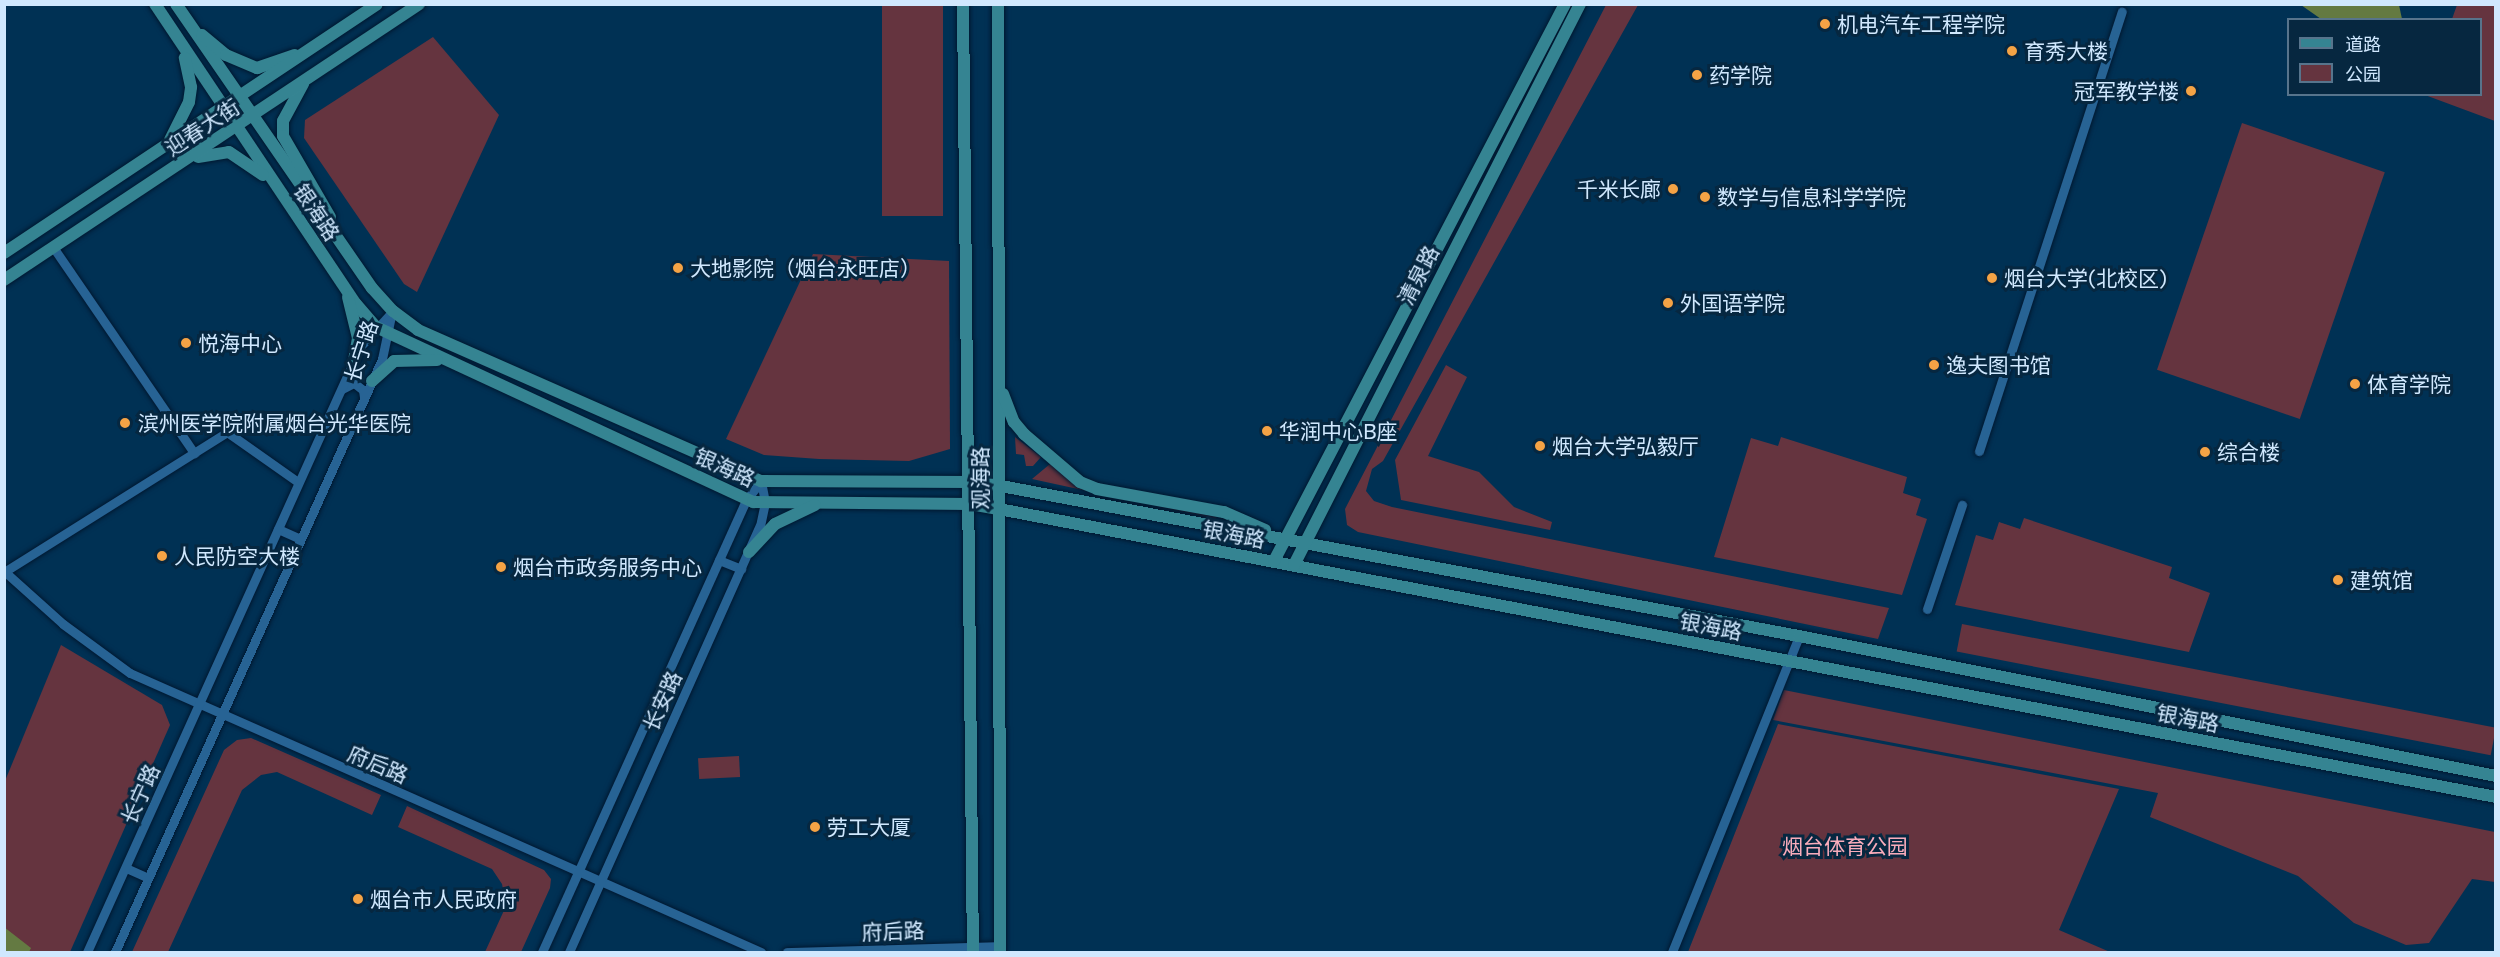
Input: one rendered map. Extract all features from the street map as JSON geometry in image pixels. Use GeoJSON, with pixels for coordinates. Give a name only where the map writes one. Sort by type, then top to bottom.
{"type":"FeatureCollection","features":[{"type":"Feature","properties":{"kind":"main road","name":"银海路"},"geometry":{"type":"LineString","coordinates":[[155,4],[236,128],[342,282],[376,327],[747,499],[765,502],[970,504],[2496,797]]}},
{"type":"Feature","properties":{"kind":"main road","name":"银海路"},"geometry":{"type":"LineString","coordinates":[[176,4],[341,243],[393,311],[418,330],[761,482],[970,482],[1001,486],[1799,636],[2496,776]]}},
{"type":"Feature","properties":{"kind":"main road","name":"迎春大街"},"geometry":{"type":"LineString","coordinates":[[4,253],[377,4]]}},
{"type":"Feature","properties":{"kind":"main road","name":"迎春大街"},"geometry":{"type":"LineString","coordinates":[[4,280],[253,117],[419,4]]}},
{"type":"Feature","properties":{"kind":"main road","name":"观海路"},"geometry":{"type":"LineString","coordinates":[[963,4],[970,482],[973,950]]}},
{"type":"Feature","properties":{"kind":"main road","name":"观海路"},"geometry":{"type":"LineString","coordinates":[[998,4],[998,377],[1001,486],[999,509],[1000,949]]}},
{"type":"Feature","properties":{"kind":"main road","name":"清泉路"},"geometry":{"type":"LineString","coordinates":[[1274,561],[1279,537],[1565,4]]}},
{"type":"Feature","properties":{"kind":"main road","name":"清泉路"},"geometry":{"type":"LineString","coordinates":[[1294,565],[1580,4]]}},
{"type":"Feature","properties":{"kind":"main road"},"geometry":{"type":"LineString","coordinates":[[185,18],[226,55],[242,64],[257,68],[310,50]]}},
{"type":"Feature","properties":{"kind":"main road"},"geometry":{"type":"LineString","coordinates":[[168,144],[182,121],[191,87],[178,40]]}},
{"type":"Feature","properties":{"kind":"main road"},"geometry":{"type":"LineString","coordinates":[[304,82],[283,121],[284,136],[319,193],[341,243]]}},
{"type":"Feature","properties":{"kind":"main road"},"geometry":{"type":"LineString","coordinates":[[186,161],[229,152],[256,168],[279,190]]}},
{"type":"Feature","properties":{"kind":"main road"},"geometry":{"type":"LineString","coordinates":[[342,282],[358,338],[354,361]]}},
{"type":"Feature","properties":{"kind":"main road"},"geometry":{"type":"LineString","coordinates":[[372,381],[386,366],[402,358],[447,361]]}},
{"type":"Feature","properties":{"kind":"main road"},"geometry":{"type":"LineString","coordinates":[[998,377],[1014,422],[1080,482],[1097,489],[1224,512],[1245,519],[1279,537]]}},
{"type":"Feature","properties":{"kind":"main road"},"geometry":{"type":"LineString","coordinates":[[749,552],[775,524],[820,502]]}},
{"type":"Feature","properties":{"kind":"street"},"geometry":{"type":"LineString","coordinates":[[1979,451],[2122,12]]}},
{"type":"Feature","properties":{"kind":"street"},"geometry":{"type":"LineString","coordinates":[[53,248],[194,453]]}},
{"type":"Feature","properties":{"kind":"street","name":"长宁路"},"geometry":{"type":"LineString","coordinates":[[87,952],[354,361],[376,327],[393,311]]}},
{"type":"Feature","properties":{"kind":"street","name":"长宁路"},"geometry":{"type":"LineString","coordinates":[[115,952],[372,381],[388,334],[393,311]]}},
{"type":"Feature","properties":{"kind":"street"},"geometry":{"type":"LineString","coordinates":[[339,394],[354,382],[363,390],[362,402]]}},
{"type":"Feature","properties":{"kind":"street"},"geometry":{"type":"LineString","coordinates":[[5,571],[227,432],[298,482]]}},
{"type":"Feature","properties":{"kind":"street"},"geometry":{"type":"LineString","coordinates":[[542,952],[747,499],[761,482]]}},
{"type":"Feature","properties":{"kind":"street","name":"长安路"},"geometry":{"type":"LineString","coordinates":[[569,952],[760,526],[765,502],[761,482]]}},
{"type":"Feature","properties":{"kind":"street"},"geometry":{"type":"LineString","coordinates":[[1927,609],[1962,505]]}},
{"type":"Feature","properties":{"kind":"street"},"geometry":{"type":"LineString","coordinates":[[278,529],[300,539]]}},
{"type":"Feature","properties":{"kind":"street"},"geometry":{"type":"LineString","coordinates":[[719,560],[741,569]]}},
{"type":"Feature","properties":{"kind":"street","name":"府后路"},"geometry":{"type":"LineString","coordinates":[[5,571],[108,661],[220,715],[761,952]]}},
{"type":"Feature","properties":{"kind":"street"},"geometry":{"type":"LineString","coordinates":[[1672,952],[1799,636]]}},
{"type":"Feature","properties":{"kind":"street"},"geometry":{"type":"LineString","coordinates":[[126,868],[148,878]]}},
{"type":"Feature","properties":{"kind":"street","name":"府后路"},"geometry":{"type":"LineString","coordinates":[[787,952],[1000,949]]}},
{"type":"Feature","properties":{"kind":"green space"},"geometry":{"type":"Polygon","coordinates":[[[882,5],[943,5],[943,216],[882,216],[882,5]]]}},
{"type":"Feature","properties":{"kind":"green space"},"geometry":{"type":"Polygon","coordinates":[[[1606,5],[1638,5],[1383,461],[1372,469],[1366,491],[1374,501],[1392,507],[1889,608],[1878,639],[1358,532],[1347,525],[1345,509],[1606,5]]]}},
{"type":"Feature","properties":{"kind":"green space"},"geometry":{"type":"Polygon","coordinates":[[[2457,5],[2495,5],[2495,121],[2428,96],[2482,96],[2482,18],[2452,18],[2457,5]]]}},
{"type":"Feature","properties":{"kind":"green space"},"geometry":{"type":"Polygon","coordinates":[[[433,37],[499,115],[417,292],[404,284],[304,138],[305,120],[433,37]]]}},
{"type":"Feature","properties":{"kind":"green space"},"geometry":{"type":"Polygon","coordinates":[[[2242,123],[2385,172],[2300,419],[2157,370],[2242,123]]]}},
{"type":"Feature","properties":{"kind":"green space"},"geometry":{"type":"Polygon","coordinates":[[[813,254],[949,261],[950,449],[909,461],[819,459],[764,455],[726,439],[813,254]]]}},
{"type":"Feature","properties":{"kind":"green space"},"geometry":{"type":"Polygon","coordinates":[[[1446,365],[1467,377],[1428,456],[1479,472],[1514,507],[1552,522],[1550,530],[1401,500],[1395,460],[1446,365]]]}},
{"type":"Feature","properties":{"kind":"green space"},"geometry":{"type":"Polygon","coordinates":[[[1015,437],[1041,457],[1033,466],[1026,466],[1024,455],[1016,454],[1015,437]]]}},
{"type":"Feature","properties":{"kind":"green space"},"geometry":{"type":"Polygon","coordinates":[[[1781,437],[1907,477],[1903,493],[1921,499],[1916,515],[1927,519],[1902,595],[1714,557],[1751,438],[1778,446],[1781,437]]]}},
{"type":"Feature","properties":{"kind":"green space"},"geometry":{"type":"Polygon","coordinates":[[[1050,464],[1072,482],[1217,515],[1216,519],[1032,479],[1050,464]]]}},
{"type":"Feature","properties":{"kind":"green space"},"geometry":{"type":"Polygon","coordinates":[[[2024,518],[2172,567],[2169,578],[2210,593],[2189,652],[1955,605],[1976,535],[1993,540],[1999,522],[2020,529],[2024,518]]]}},
{"type":"Feature","properties":{"kind":"green space"},"geometry":{"type":"Polygon","coordinates":[[[1962,624],[2496,728],[2491,755],[1957,651],[1962,624]]]}},
{"type":"Feature","properties":{"kind":"green space"},"geometry":{"type":"Polygon","coordinates":[[[61,645],[162,705],[170,725],[70,952],[5,952],[5,781],[61,645]]]}},
{"type":"Feature","properties":{"kind":"green space"},"geometry":{"type":"Polygon","coordinates":[[[1784,690],[2495,832],[2495,882],[2472,879],[2429,943],[2406,945],[2354,923],[2298,876],[2150,817],[2158,793],[1773,720],[1784,690]]]}},
{"type":"Feature","properties":{"kind":"green space","name":"烟台体育公园"},"geometry":{"type":"Polygon","coordinates":[[[1778,724],[2119,789],[2059,930],[2110,952],[1688,952],[1778,724]]]}},
{"type":"Feature","properties":{"kind":"green space"},"geometry":{"type":"Polygon","coordinates":[[[251,738],[381,795],[372,815],[277,772],[261,775],[242,790],[168,952],[132,952],[224,750],[237,740],[251,738]]]}},
{"type":"Feature","properties":{"kind":"green space"},"geometry":{"type":"Polygon","coordinates":[[[739,756],[740,777],[699,779],[698,758],[739,756]]]}},
{"type":"Feature","properties":{"kind":"green space"},"geometry":{"type":"Polygon","coordinates":[[[407,806],[544,870],[551,879],[550,888],[521,952],[485,952],[506,906],[502,884],[492,869],[398,827],[407,806]]]}},
{"type":"Feature","properties":{"kind":"shaded area"},"geometry":{"type":"Polygon","coordinates":[[[2301,5],[2399,5],[2402,18],[2320,18],[2301,5]]]}},
{"type":"Feature","properties":{"kind":"shaded area"},"geometry":{"type":"Polygon","coordinates":[[[4,927],[31,948],[29,952],[5,952],[4,927]]]}},
{"type":"Feature","properties":{"kind":"place","name":"机电汽车工程学院"},"geometry":{"type":"Point","coordinates":[1825,24]}},
{"type":"Feature","properties":{"kind":"place","name":"育秀大楼"},"geometry":{"type":"Point","coordinates":[2012,51]}},
{"type":"Feature","properties":{"kind":"place","name":"药学院"},"geometry":{"type":"Point","coordinates":[1697,75]}},
{"type":"Feature","properties":{"kind":"place","name":"冠军教学楼"},"geometry":{"type":"Point","coordinates":[2191,91]}},
{"type":"Feature","properties":{"kind":"place","name":"千米长廊"},"geometry":{"type":"Point","coordinates":[1673,189]}},
{"type":"Feature","properties":{"kind":"place","name":"数学与信息科学学院"},"geometry":{"type":"Point","coordinates":[1705,197]}},
{"type":"Feature","properties":{"kind":"place","name":"大地影院（烟台永旺店）"},"geometry":{"type":"Point","coordinates":[678,268]}},
{"type":"Feature","properties":{"kind":"place","name":"烟台大学(北校区)"},"geometry":{"type":"Point","coordinates":[1992,278]}},
{"type":"Feature","properties":{"kind":"place","name":"外国语学院"},"geometry":{"type":"Point","coordinates":[1668,303]}},
{"type":"Feature","properties":{"kind":"place","name":"悦海中心"},"geometry":{"type":"Point","coordinates":[186,343]}},
{"type":"Feature","properties":{"kind":"place","name":"逸夫图书馆"},"geometry":{"type":"Point","coordinates":[1934,365]}},
{"type":"Feature","properties":{"kind":"place","name":"体育学院"},"geometry":{"type":"Point","coordinates":[2355,384]}},
{"type":"Feature","properties":{"kind":"place","name":"滨州医学院附属烟台光华医院"},"geometry":{"type":"Point","coordinates":[125,423]}},
{"type":"Feature","properties":{"kind":"place","name":"华润中心B座"},"geometry":{"type":"Point","coordinates":[1267,431]}},
{"type":"Feature","properties":{"kind":"place","name":"烟台大学弘毅厅"},"geometry":{"type":"Point","coordinates":[1540,446]}},
{"type":"Feature","properties":{"kind":"place","name":"综合楼"},"geometry":{"type":"Point","coordinates":[2205,452]}},
{"type":"Feature","properties":{"kind":"place","name":"人民防空大楼"},"geometry":{"type":"Point","coordinates":[162,556]}},
{"type":"Feature","properties":{"kind":"place","name":"烟台市政务服务中心"},"geometry":{"type":"Point","coordinates":[501,567]}},
{"type":"Feature","properties":{"kind":"place","name":"建筑馆"},"geometry":{"type":"Point","coordinates":[2338,580]}},
{"type":"Feature","properties":{"kind":"place","name":"劳工大厦"},"geometry":{"type":"Point","coordinates":[815,827]}},
{"type":"Feature","properties":{"kind":"place","name":"烟台市人民政府"},"geometry":{"type":"Point","coordinates":[358,899]}}]}
